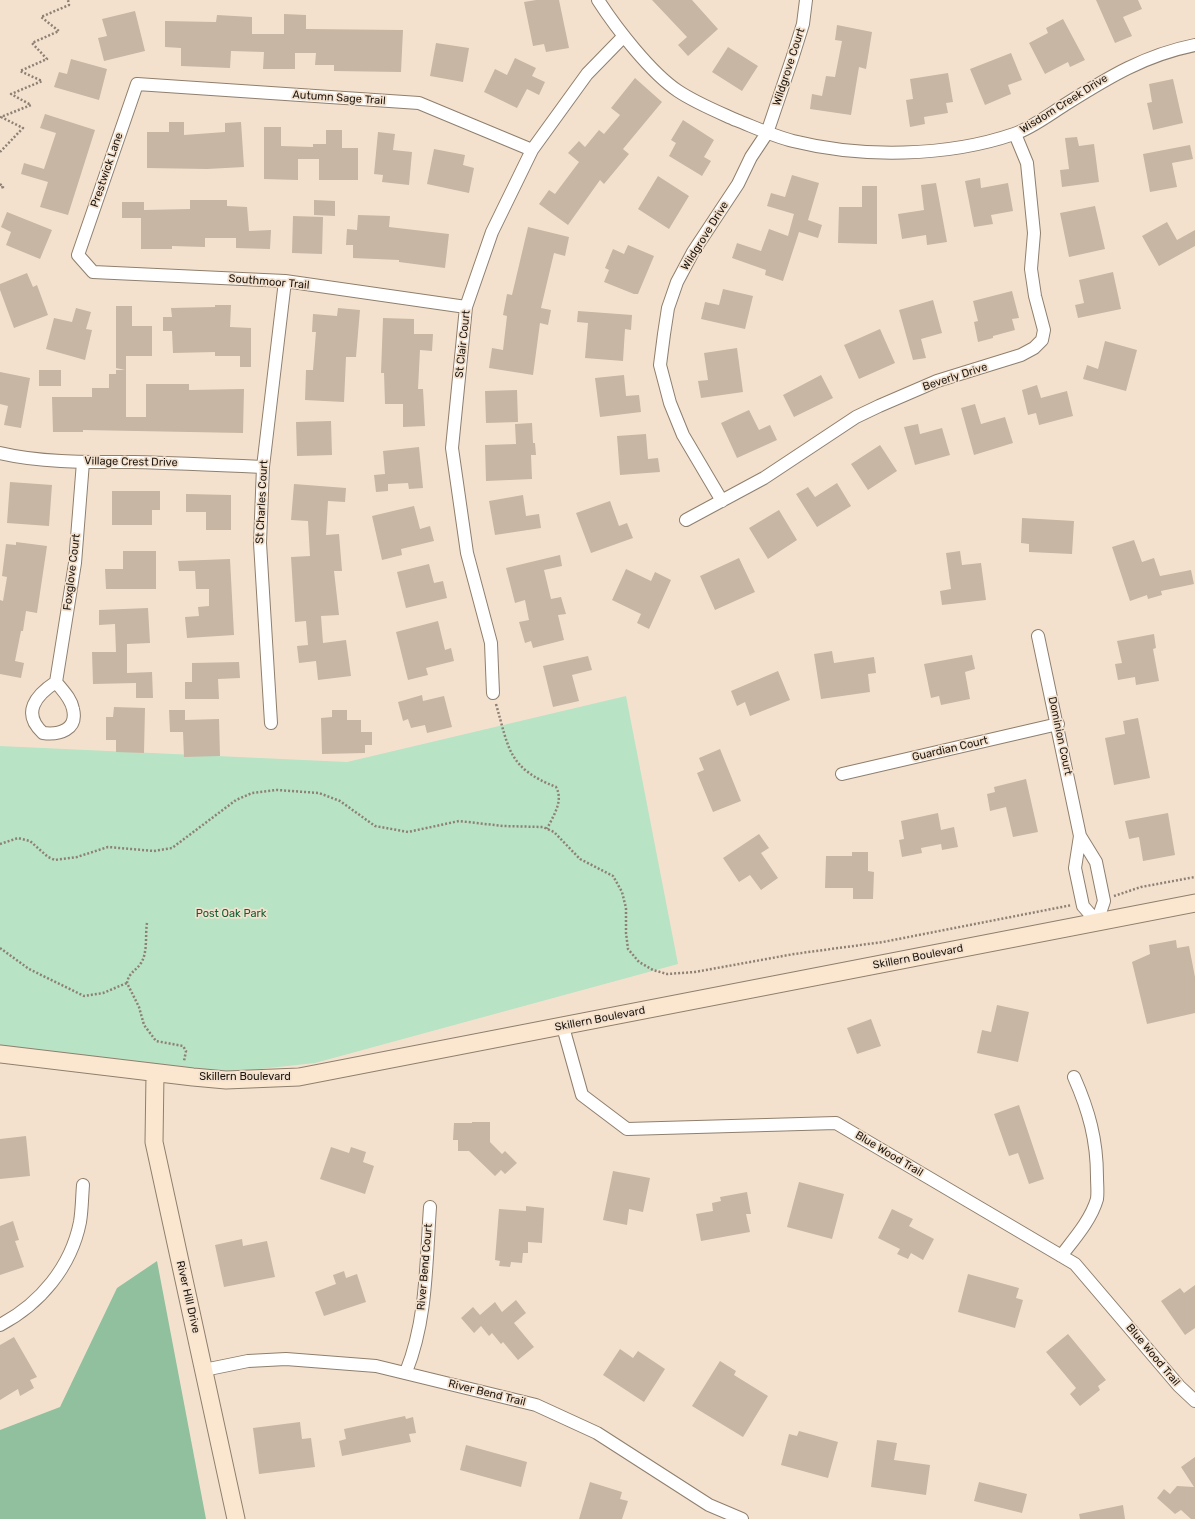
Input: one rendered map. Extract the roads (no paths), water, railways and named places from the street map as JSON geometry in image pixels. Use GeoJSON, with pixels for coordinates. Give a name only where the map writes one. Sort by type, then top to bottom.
{"type":"FeatureCollection","features":[{"type":"Feature","properties":{"kind":"street","name":"Wisdom Creek Drive"},"geometry":{"type":"LineString","coordinates":[[598,0],[624,36],[665,81],[678,91],[705,107],[767,133],[792,141],[824,148],[902,153],[944,150],[1015,134],[1111,75],[1146,58],[1195,45]]}},
{"type":"Feature","properties":{"kind":"street","name":"Wildgrove Court"},"geometry":{"type":"LineString","coordinates":[[767,133],[803,24],[806,0]]}},
{"type":"Feature","properties":{"kind":"street","name":"St Clair Court"},"geometry":{"type":"LineString","coordinates":[[493,693],[491,643],[467,554],[452,448],[466,307],[492,232],[532,150],[587,74],[624,36]]}},
{"type":"Feature","properties":{"kind":"street","name":"Autumn Sage Trail"},"geometry":{"type":"LineString","coordinates":[[137,84],[419,103],[532,150]]}},
{"type":"Feature","properties":{"kind":"street","name":"Prestwick Lane"},"geometry":{"type":"LineString","coordinates":[[78,255],[137,84]]}},
{"type":"Feature","properties":{"kind":"street","name":"Wildgrove Drive"},"geometry":{"type":"LineString","coordinates":[[722,501],[683,435],[670,403],[660,365],[668,308],[677,282],[693,252],[738,184],[751,157],[767,133]]}},
{"type":"Feature","properties":{"kind":"street","name":"Beverly Drive"},"geometry":{"type":"LineString","coordinates":[[686,520],[764,478],[856,417],[937,381],[1021,355],[1034,348],[1042,340],[1044,330],[1035,296],[1031,269],[1034,233],[1027,163],[1015,134]]}},
{"type":"Feature","properties":{"kind":"street","name":"Southmoor Trail"},"geometry":{"type":"LineString","coordinates":[[78,255],[93,272],[285,281],[466,307]]}},
{"type":"Feature","properties":{"kind":"street","name":"St Charles Court"},"geometry":{"type":"LineString","coordinates":[[271,723],[260,543],[263,467],[285,281]]}},
{"type":"Feature","properties":{"kind":"street","name":"Village Crest Drive"},"geometry":{"type":"LineString","coordinates":[[0,453],[12,456],[83,462],[186,463],[263,467]]}},
{"type":"Feature","properties":{"kind":"street","name":"Foxglove Court"},"geometry":{"type":"LineString","coordinates":[[56,682],[75,563],[83,462]]}},
{"type":"Feature","properties":{"kind":"street","name":"Dominion Court"},"geometry":{"type":"LineString","coordinates":[[1038,636],[1058,724],[1080,836],[1075,868],[1082,903],[1097,922]]}},
{"type":"Feature","properties":{"kind":"street","name":"Guardian Court"},"geometry":{"type":"LineString","coordinates":[[842,774],[1058,724]]}},
{"type":"Feature","properties":{"kind":"street","name":"Dominion Court"},"geometry":{"type":"LineString","coordinates":[[1080,836],[1096,862],[1103,899],[1097,922]]}},
{"type":"Feature","properties":{"kind":"street","name":"Skillern Boulevard"},"geometry":{"type":"LineString","coordinates":[[0,1054],[154,1074],[226,1080],[299,1077],[563,1027],[1195,903]]}},
{"type":"Feature","properties":{"kind":"street","name":"Blue Wood Trail"},"geometry":{"type":"LineString","coordinates":[[563,1027],[582,1095],[627,1129],[836,1122],[1076,1264],[1179,1386],[1195,1401]]}},
{"type":"Feature","properties":{"kind":"street","name":"River Hill Drive"},"geometry":{"type":"LineString","coordinates":[[154,1074],[154,1142],[236,1519]]}},
{"type":"Feature","properties":{"kind":"street"},"geometry":{"type":"LineString","coordinates":[[1061,1256],[1079,1232],[1097,1198],[1097,1159],[1093,1133],[1086,1104],[1074,1077]]}},
{"type":"Feature","properties":{"kind":"street"},"geometry":{"type":"LineString","coordinates":[[0,1325],[12,1319],[45,1292],[70,1255],[80,1222],[83,1185]]}},
{"type":"Feature","properties":{"kind":"street","name":"River Bend Court"},"geometry":{"type":"LineString","coordinates":[[406,1372],[413,1355],[424,1304],[430,1207]]}},
{"type":"Feature","properties":{"kind":"street","name":"River Bend Trail"},"geometry":{"type":"LineString","coordinates":[[204,1370],[248,1361],[286,1359],[376,1366],[406,1372],[536,1405],[597,1433],[709,1505],[742,1519]]}},
{"type":"Feature","properties":{"kind":"park label","name":"Post Oak Park"},"geometry":{"type":"Point","coordinates":[231,914]}}]}
